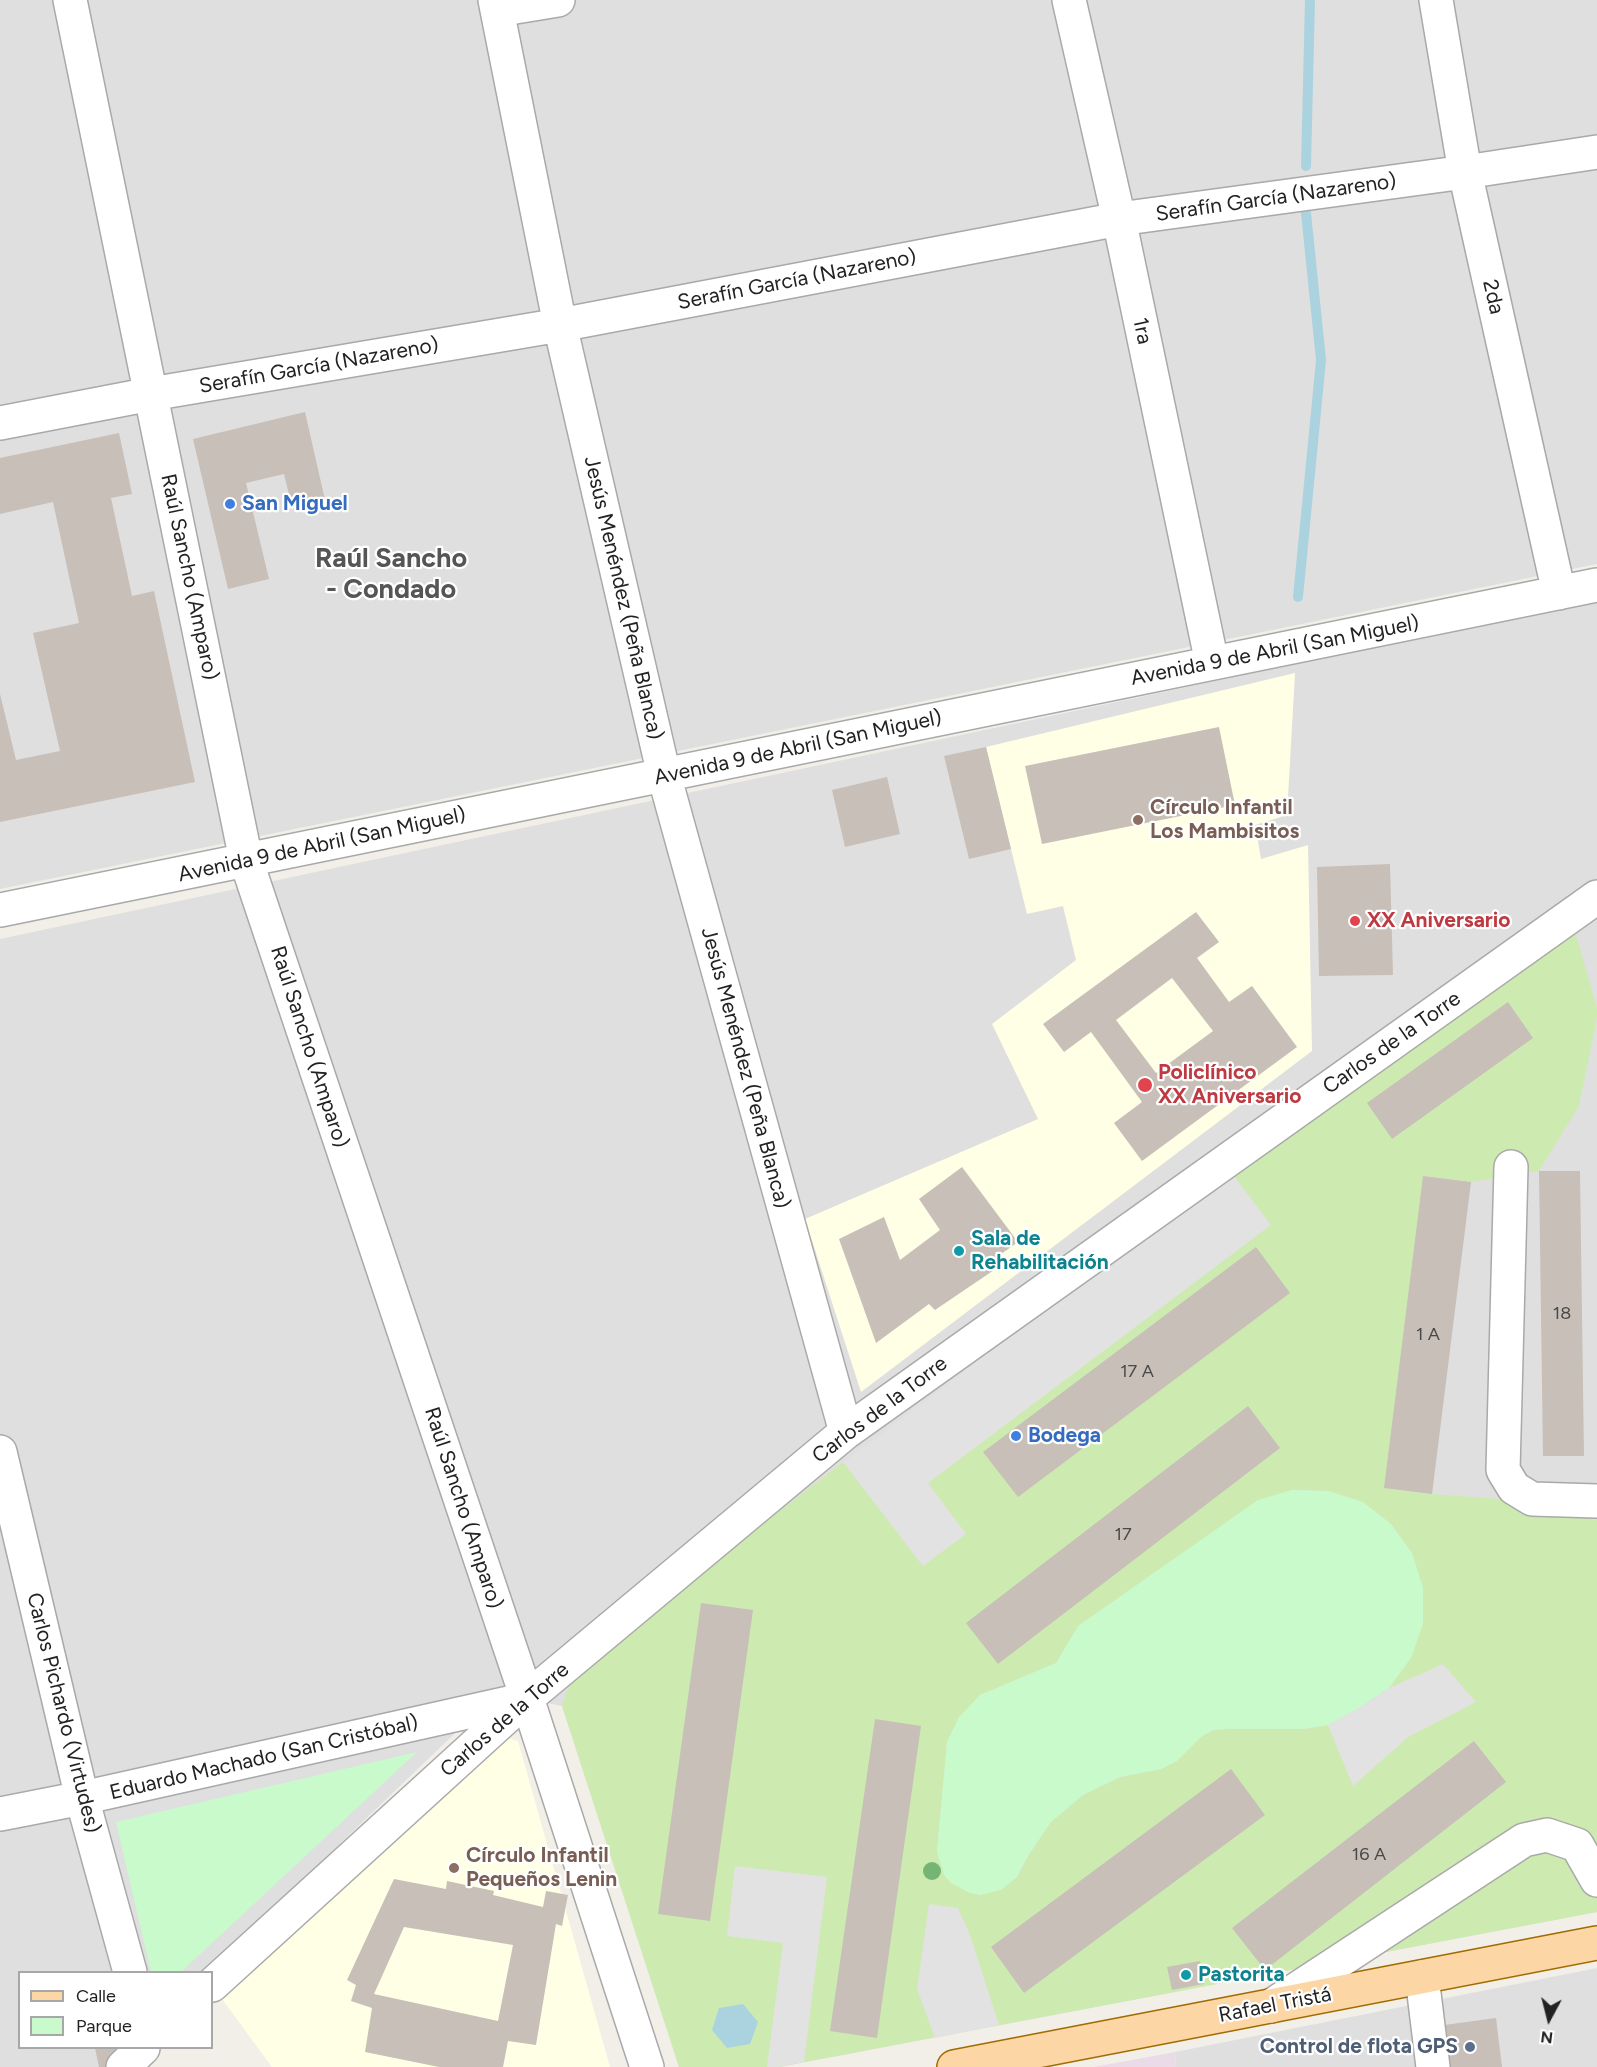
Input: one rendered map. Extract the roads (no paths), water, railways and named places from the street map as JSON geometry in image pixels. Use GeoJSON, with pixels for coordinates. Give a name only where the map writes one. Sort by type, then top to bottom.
{"type":"FeatureCollection","features":[{"type":"Feature","properties":{"kind":"main road","name":"Rafael Tristá"},"geometry":{"type":"LineString","coordinates":[[954,2067],[1597,1943]]}},
{"type":"Feature","properties":{"kind":"street","name":"Raúl Sancho (Amparo)"},"geometry":{"type":"LineString","coordinates":[[70,0],[246,860],[527,1698],[646,2067]]}},
{"type":"Feature","properties":{"kind":"street"},"geometry":{"type":"LineString","coordinates":[[496,5],[558,0]]}},
{"type":"Feature","properties":{"kind":"street","name":"1ra"},"geometry":{"type":"LineString","coordinates":[[1069,0],[1119,219],[1212,663]]}},
{"type":"Feature","properties":{"kind":"street","name":"2da"},"geometry":{"type":"LineString","coordinates":[[1436,0],[1465,172],[1559,593]]}},
{"type":"Feature","properties":{"kind":"street","name":"Jesús Menéndez (Peña Blanca)"},"geometry":{"type":"LineString","coordinates":[[496,5],[560,325],[664,775],[846,1432]]}},
{"type":"Feature","properties":{"kind":"street","name":"Serafín García (Nazareno)"},"geometry":{"type":"LineString","coordinates":[[0,423],[152,394],[560,325],[1119,219],[1597,152]]}},
{"type":"Feature","properties":{"kind":"street","name":"Avenida 9 de Abril (San Miguel)"},"geometry":{"type":"LineString","coordinates":[[0,910],[1597,585]]}},
{"type":"Feature","properties":{"kind":"street","name":"Carlos de la Torre"},"geometry":{"type":"LineString","coordinates":[[213,1984],[527,1698],[846,1432],[1597,897]]}},
{"type":"Feature","properties":{"kind":"street"},"geometry":{"type":"LineString","coordinates":[[1511,1167],[1503,1470],[1514,1488],[1532,1499],[1597,1501]]}},
{"type":"Feature","properties":{"kind":"street","name":"Carlos Pichardo (Virtudes)"},"geometry":{"type":"LineString","coordinates":[[0,1452],[82,1798],[130,1971]]}},
{"type":"Feature","properties":{"kind":"street","name":"Eduardo Machado (San Cristóbal)"},"geometry":{"type":"LineString","coordinates":[[0,1814],[82,1798],[527,1698]]}},
{"type":"Feature","properties":{"kind":"street"},"geometry":{"type":"LineString","coordinates":[[1271,2006],[1524,1840],[1547,1835],[1577,1845],[1597,1880]]}},
{"type":"Feature","properties":{"kind":"street"},"geometry":{"type":"LineString","coordinates":[[1422,1977],[1433,2067]]}},
{"type":"Feature","properties":{"kind":"street"},"geometry":{"type":"LineString","coordinates":[[123,2067],[142,2049]]}},
{"type":"Feature","properties":{"kind":"street"},"geometry":{"type":"LineString","coordinates":[[150,2049],[155,2067]]}},
{"type":"Feature","properties":{"kind":"water"},"geometry":{"type":"Polygon","coordinates":[[[743,2004],[758,2022],[750,2044],[727,2048],[712,2030],[719,2008],[743,2004]]]}},
{"type":"Feature","properties":{"kind":"waterway"},"geometry":{"type":"LineString","coordinates":[[1306,166],[1310,0]]}},
{"type":"Feature","properties":{"kind":"waterway"},"geometry":{"type":"LineString","coordinates":[[1298,597],[1321,360],[1306,213]]}},
{"type":"Feature","properties":{"kind":"place","name":"San Miguel"},"geometry":{"type":"Point","coordinates":[230,504]}},
{"type":"Feature","properties":{"kind":"place","name":"Círculo Infantil Los Mambisitos"},"geometry":{"type":"Point","coordinates":[1138,820]}},
{"type":"Feature","properties":{"kind":"place","name":"XX Aniversario"},"geometry":{"type":"Point","coordinates":[1355,921]}},
{"type":"Feature","properties":{"kind":"place","name":"Policlínico XX Aniversario"},"geometry":{"type":"Point","coordinates":[1145,1085]}},
{"type":"Feature","properties":{"kind":"place","name":"Sala de Rehabilitación"},"geometry":{"type":"Point","coordinates":[959,1251]}},
{"type":"Feature","properties":{"kind":"place","name":"Bodega"},"geometry":{"type":"Point","coordinates":[1016,1436]}},
{"type":"Feature","properties":{"kind":"place","name":"Círculo Infantil Pequeños Lenin"},"geometry":{"type":"Point","coordinates":[454,1868]}},
{"type":"Feature","properties":{"kind":"place","name":"Pastorita"},"geometry":{"type":"Point","coordinates":[1186,1975]}},
{"type":"Feature","properties":{"kind":"place","name":"Control de flota GPS"},"geometry":{"type":"Point","coordinates":[1470,2047]}},
{"type":"Feature","properties":{"kind":"district","name":"Raúl Sancho - Condado"},"geometry":{"type":"Point","coordinates":[391,574]}}]}
